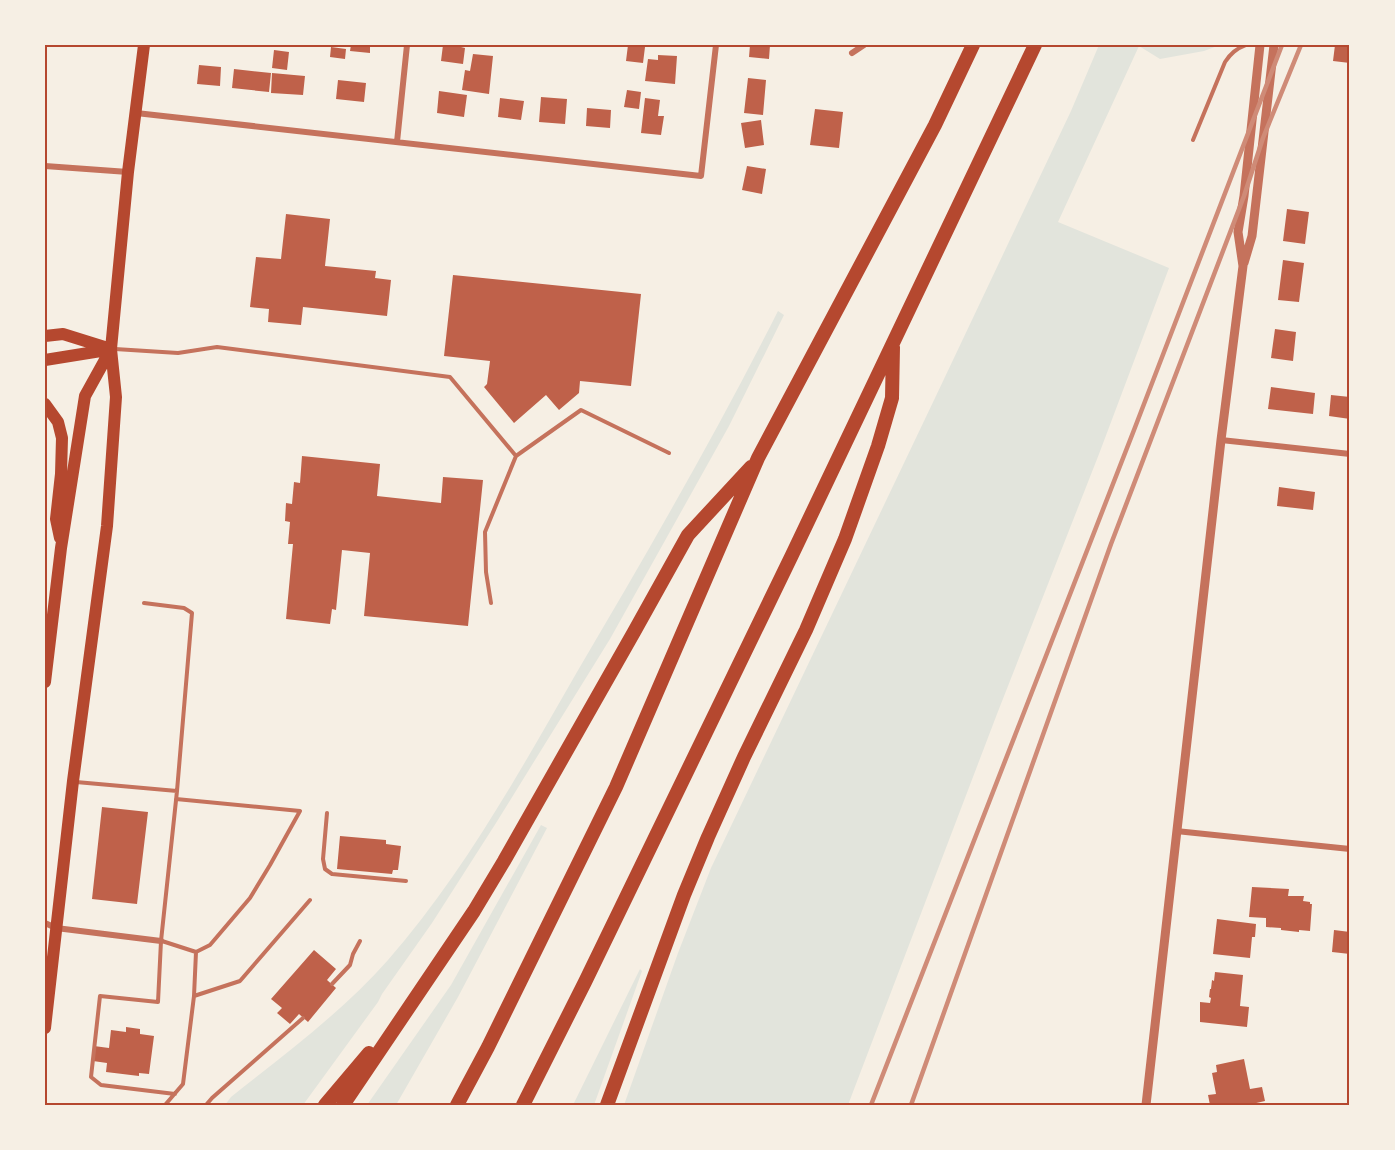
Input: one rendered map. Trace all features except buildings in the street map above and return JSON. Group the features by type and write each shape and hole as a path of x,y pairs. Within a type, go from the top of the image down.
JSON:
{"highway":[{"path":"457,1105 616,787 758,458 935,125 973,45"},
{"path":"523,1105 665,818 1035,45"},
{"path":"607,1105 684,895 708,837 806,630 845,540 892,398 893,342"},
{"path":"343,1105 458,935 504,861 688,535 758,458"},
{"path":"325,1105 406,1011"}],"main road":[{"path":"45,1028 49,927 73,781 107,526 116,397 111,349 128,172 144,45"},
{"path":"45,336 63,334 111,349"},
{"path":"45,360 111,349"},
{"path":"45,682 47,650 61,548 85,396 111,349"},
{"path":"45,404 58,422 62,438 56,519 61,548"}],"street":[{"path":"397,142 407,45"},
{"path":"136,113 701,176 716,45"},
{"path":"852,53 864,45"},
{"path":"1243,265 1238,232 1260,45"},
{"path":"1146,1105 1221,440 1243,265 1252,236 1274,45"},
{"path":"45,166 128,172"},
{"path":"1221,440 1350,454"},
{"path":"1176,831 1350,849"},
{"path":"49,927 161,941"}],"lane":[{"path":"1193,140 1225,62 1236,49 1246,45"},
{"path":"111,349 178,353 217,347 450,377 516,456"},
{"path":"491,603 486,572 485,532 516,456 581,410 669,453"},
{"path":"144,603 184,608 192,613 177,791 161,941 158,1002 100,996 91,1077 101,1085 175,1094"},
{"path":"73,781 177,791"},
{"path":"161,941 196,952 210,945 249,898 300,811 176,800"},
{"path":"327,813 322,859 325,869 332,874 405,881"},
{"path":"194,996 240,981 310,900"},
{"path":"332,984 350,965 360,941"},
{"path":"165,1105 183,1084 194,996 196,952"},
{"path":"206,1105 303,1018"}],"shaded area":[{"path":"1099,45 1220,45 1204,51 1160,59 1139,46 1058,222 1169,268 848,1105 624,1105 711,868 1071,111"},
{"path":"778,311 784,315 729,426 610,639 496,823 378,1002 303,1105 225,1105 231,1097 352,997 388,960 442,892 512,784 629,583 706,448"},
{"path":"541,825 547,828 458,997 396,1105 367,1105 451,985"},
{"path":"640,969 642,971 594,1105 573,1105"}],"railway":[{"path":"871,1105 1282,45"},
{"path":"911,1105 1111,544 1244,196 1263,138 1301,45"}]}
